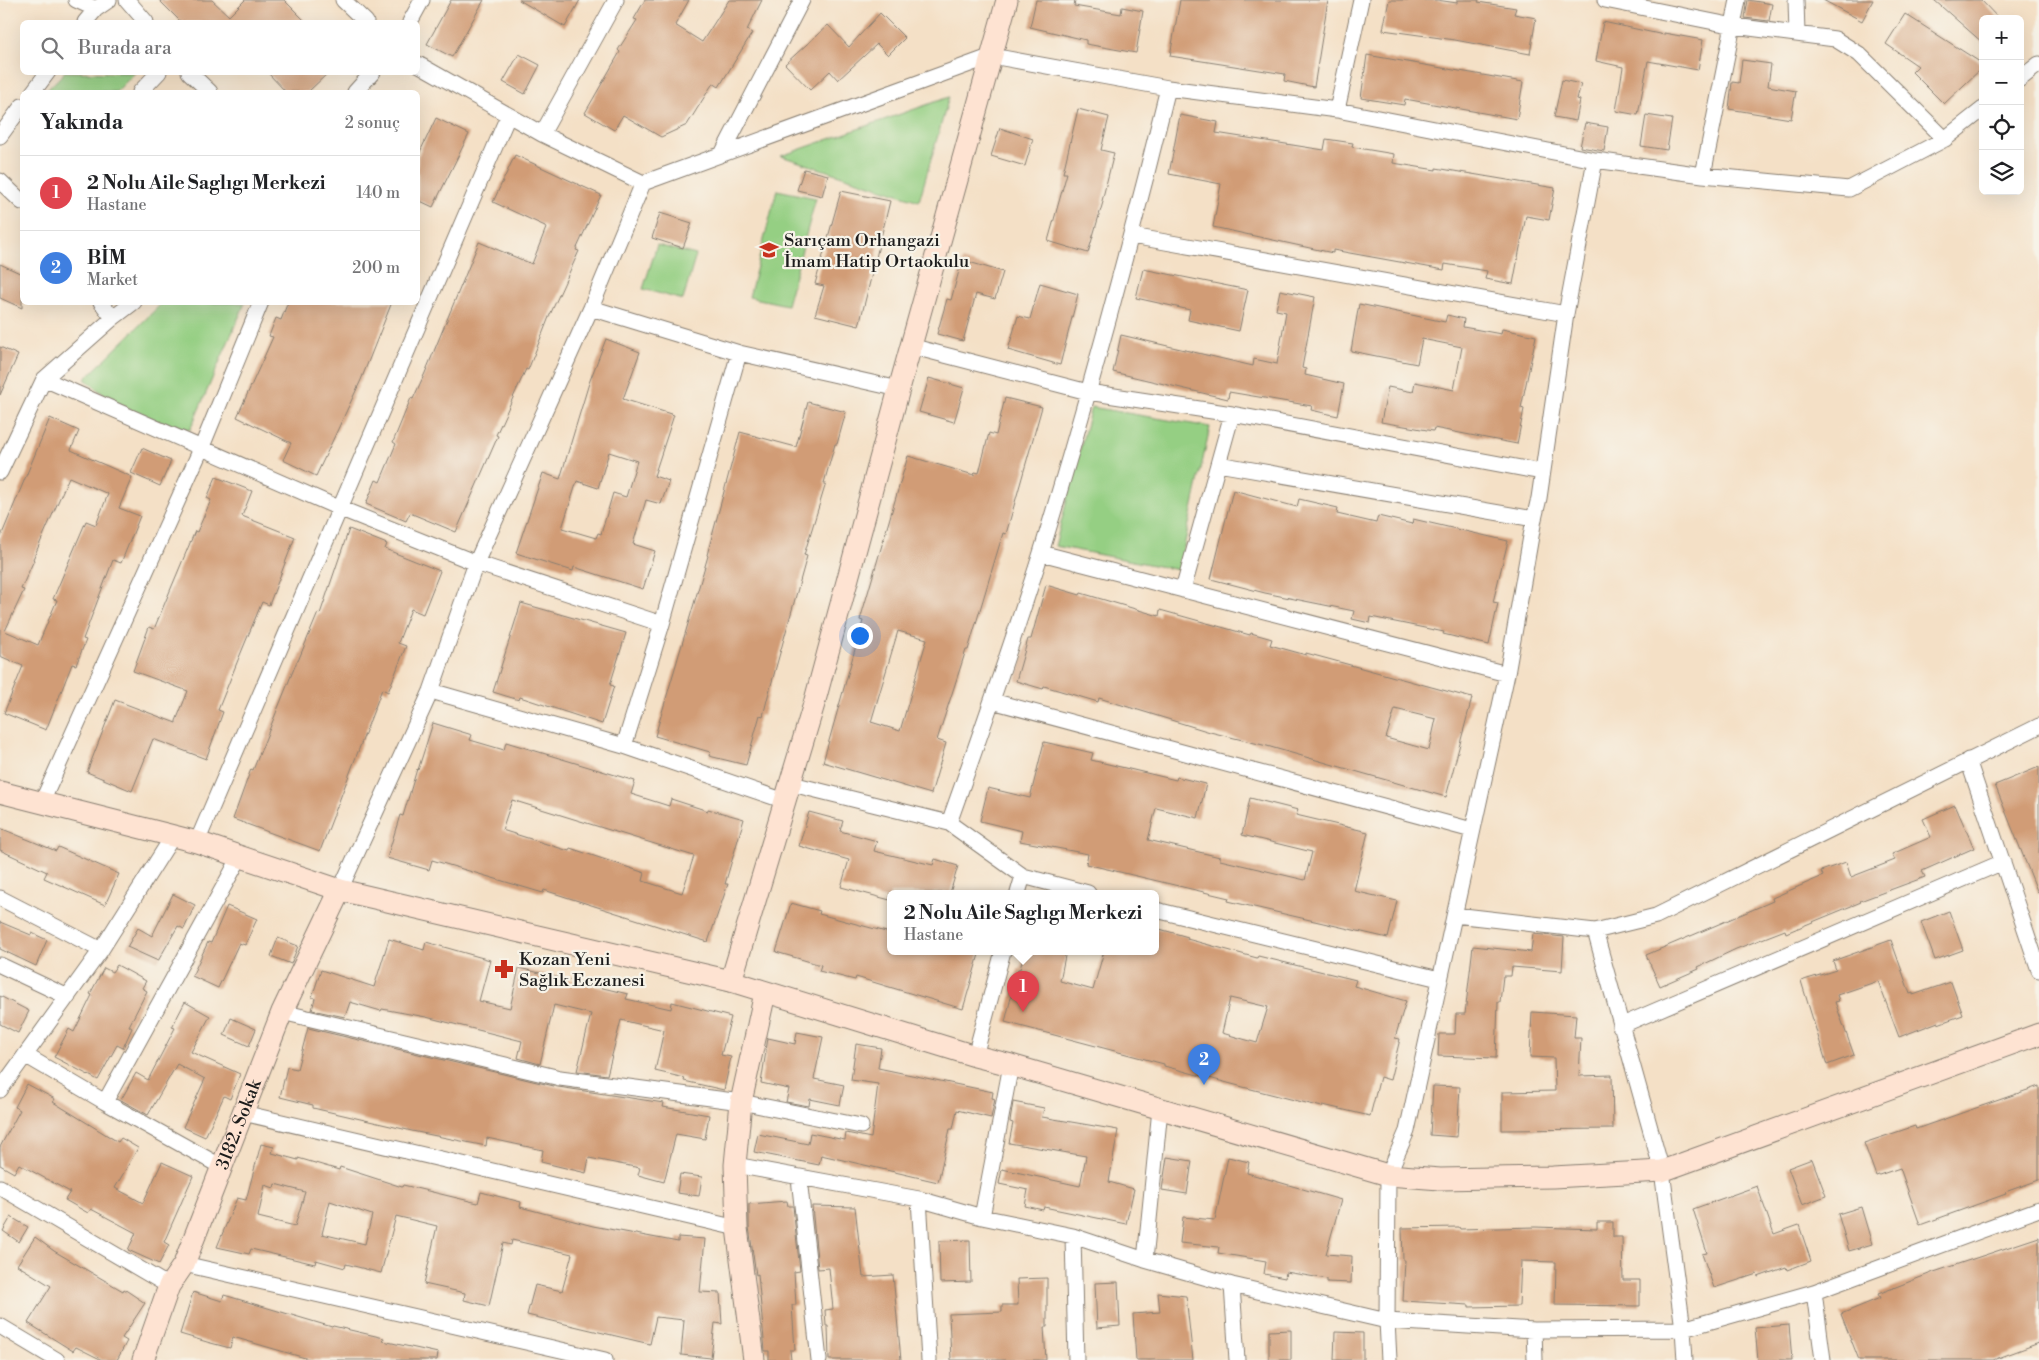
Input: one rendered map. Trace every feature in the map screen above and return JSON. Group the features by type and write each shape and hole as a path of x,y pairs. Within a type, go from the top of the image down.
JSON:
{"main road":[{"path":"731,981 788,793 1007,0"},
{"path":"0,792 197,842 340,890 731,981 975,1056 1388,1175 1450,1179 1554,1177 1662,1171 2039,1034"},
{"name":"3182. Sokak","path":"143,1360 169,1286 184,1264 282,1012 340,890"},
{"path":"754,1360 737,1228 735,1165 742,1102 765,992"}],"street":[{"path":"76,0 96,9"},
{"path":"88,20 96,9 109,0"},
{"path":"127,0 144,20"},
{"path":"343,0 364,20"},
{"path":"411,20 422,0"},
{"path":"542,134 616,0"},
{"path":"722,154 802,0"},
{"path":"1337,110 1361,0"},
{"path":"1605,0 1734,26 1836,39 1859,54 1945,140"},
{"path":"1703,175 1738,0"},
{"path":"1796,0 1797,34"},
{"path":"420,65 542,134 643,183 992,56 1168,88 1337,110 1595,160 1703,175 1849,189 1945,140 1979,112"},
{"path":"2024,76 2039,64"},
{"path":"34,90 46,75"},
{"path":"142,90 156,75"},
{"path":"192,75 208,90"},
{"path":"357,90 371,75"},
{"path":"949,823 1041,553 1132,236 1168,88"},
{"path":"0,136 20,109"},
{"path":"197,842 508,116"},
{"path":"1389,1360 1387,1321 1388,1175 1407,1131 1507,674 1542,472 1566,314 1595,160"},
{"path":"0,181 20,200"},
{"path":"340,890 431,691 476,563 591,308 643,183"},
{"path":"1132,236 1566,314"},
{"path":"103,305 113,318"},
{"path":"0,472 44,379 130,305"},
{"path":"42,802 201,449 260,305"},
{"path":"591,308 739,353 899,388"},
{"path":"910,346 1088,392 1232,414 1542,472"},
{"path":"624,746 662,624 739,353"},
{"path":"44,379 339,508 476,563 662,624"},
{"path":"1183,590 1232,414"},
{"path":"1218,464 1534,519"},
{"path":"1041,553 1507,674"},
{"path":"431,691 788,793 949,823 1023,876 1077,890"},
{"path":"992,701 1472,830"},
{"path":"1455,915 1595,931 1656,916 2039,726"},
{"path":"1968,760 2039,970"},
{"path":"2,1082 25,1055 102,950 173,836"},
{"path":"105,1102 240,857"},
{"path":"1620,1026 2003,862"},
{"path":"1019,890 1023,876"},
{"path":"0,898 102,950"},
{"path":"1159,911 1439,979"},
{"path":"1595,931 1662,1171 1683,1329 1684,1360"},
{"path":"975,1056 1002,955"},
{"path":"0,965 68,997"},
{"path":"282,1012 560,1078 742,1102 861,1126"},
{"path":"25,1055 222,1167"},
{"path":"982,1216 1011,1065"},
{"path":"1145,1260 1160,1109"},
{"path":"243,1114 737,1228"},
{"path":"735,1165 919,1199 982,1216 1073,1236 1145,1260 1232,1285 1387,1321 1534,1330 1683,1329 1814,1292 2039,1210"},
{"path":"799,1178 819,1360"},
{"path":"0,1187 169,1286"},
{"path":"919,1199 929,1360"},
{"path":"1073,1236 1076,1360"},
{"path":"184,1264 585,1358 605,1360"},
{"path":"1232,1285 1237,1360"},
{"path":"1814,1292 1822,1360"},
{"path":"0,1326 56,1360"},
{"path":"1534,1330 1535,1360"}],"green space":[{"path":"62,75 133,75 118,90 47,90"},
{"path":"949,97 919,201 781,156"},
{"path":"777,190 816,198 787,305 749,297"},
{"path":"657,245 696,255 683,300 643,289"},
{"path":"160,305 244,305 190,430 145,418 108,398 85,379"},
{"path":"1091,407 1210,427 1179,570 1055,546"}],"building":[{"path":"159,0 212,0 229,16 245,0 284,0 304,20 179,20"},
{"path":"451,0 484,0 452,57 427,44"},
{"path":"519,0 580,0 565,27"},
{"path":"645,0 689,0 675,25 702,42 729,0 762,0 747,30 752,33 719,87 713,83 687,125 661,137 623,115 614,130 585,113 620,52 618,50 637,20 634,19"},
{"path":"1036,0 1075,0 1074,6 1121,14 1122,7 1143,11 1136,53 1086,44 1086,40 1030,27"},
{"path":"1180,0 1328,0 1314,87 1284,81 1285,74 1170,56"},
{"path":"1389,0 1437,0 1457,3 1457,0 1479,0 1478,2 1516,8 1514,14 1536,18 1530,54 1455,40 1383,30"},
{"path":"1748,0 1772,4 1769,21 1745,18"},
{"path":"1823,0 1873,0 1862,21"},
{"path":"1934,0 1981,0 1995,15 1979,15 1979,39"},
{"path":"880,13 905,38 888,55 877,44 838,80 830,71 810,90 785,64 828,25 849,47"},
{"path":"1905,14 1979,61 1979,71 1944,104 1912,72 1918,66 1886,44"},
{"path":"1603,22 1664,35 1664,33 1703,40 1698,70 1648,61 1638,115 1616,111 1623,67 1596,61"},
{"path":"519,54 540,65 525,94 503,82"},
{"path":"1367,55 1523,82 1517,119 1405,99 1404,105 1361,98"},
{"path":"1742,60 1771,64 1768,86 1796,91 1791,119 1729,109 1732,82 1739,83"},
{"path":"270,75 326,75 310,90 284,90"},
{"path":"1562,80 1581,84 1577,99 1580,100 1576,121 1554,117"},
{"path":"1078,109 1109,117 1101,150 1114,153 1103,202 1088,253 1048,241 1067,173 1063,173"},
{"path":"1180,115 1218,122 1216,133 1324,150 1326,139 1353,143 1352,147 1394,154 1393,163 1436,170 1436,168 1555,188 1549,220 1526,216 1513,284 1485,279 1487,271 1445,264 1444,270 1333,250 1333,253 1213,227 1221,184 1169,174"},
{"path":"1646,115 1672,119 1667,150 1641,146"},
{"path":"436,118 469,134 433,207 420,201 420,152"},
{"path":"1585,123 1608,127 1604,151 1580,147"},
{"path":"1000,128 1033,139 1025,166 991,156"},
{"path":"515,155 601,195 576,250 579,251 549,317 528,370 526,369 496,435 498,436 456,532 410,513 406,521 366,504 376,480 380,482 396,444 393,442 411,398 413,399 425,373 479,242 532,264 546,228 493,202"},
{"path":"804,169 828,175 822,196 797,190"},
{"path":"841,191 890,201 859,326 815,315 824,286 815,284"},
{"path":"660,213 692,223 683,248 652,238"},
{"path":"962,260 1003,272 995,299 976,294 963,341 937,334 947,299 951,300"},
{"path":"0,264 20,273 20,305 22,305 22,308 0,298"},
{"path":"1143,269 1248,290 1239,331 1188,320 1190,310 1136,298"},
{"path":"1040,283 1078,294 1060,365 1008,350 1018,316 1030,319"},
{"path":"1280,290 1315,297 1302,368 1306,369 1305,375 1344,384 1338,416 1311,410 1312,406 1229,392 1228,399 1113,372 1121,335 1253,366 1254,359 1277,364 1286,312 1276,310"},
{"path":"1359,304 1445,322 1447,315 1464,319 1463,327 1501,334 1502,329 1536,336 1521,408 1524,409 1517,444 1434,428 1433,431 1381,422 1388,387 1413,392 1415,382 1454,390 1462,347 1422,339 1417,364 1351,351"},
{"path":"287,305 391,305 361,380 316,476 283,460 291,443 237,417 273,337 269,336 276,318 281,320"},
{"path":"606,339 640,352 623,399 674,415 654,476 669,481 661,504 646,500 633,544 655,551 643,589 574,567 573,571 516,553 543,473 560,479 589,383","holes":["609,452 637,461 626,497 613,493 601,534 598,533 596,538 562,528 577,481 598,488"]},
{"path":"0,347 18,355 0,395"},
{"path":"929,378 964,388 954,422 919,412"},
{"path":"1005,398 1042,407 1006,534 1003,533 968,650 966,650 937,740 946,743 931,794 823,762 863,621 860,620 908,456 974,475 975,472 979,473 989,433 996,435","holes":["898,631 927,639 900,731 871,722"]},
{"path":"808,402 846,412 837,444 835,444 824,483 826,483 804,555 807,556 763,716 760,715 746,765 709,756 710,752 655,736 708,556 740,432 796,447"},
{"path":"50,418 79,431 71,450 132,477 119,508 140,516 121,563 113,560 83,639 86,640 76,665 72,664 46,730 4,713 23,666 0,656 0,539","holes":["69,477 108,494 96,525 86,521 53,599 57,600 38,645 5,631 24,590 21,589"]},
{"path":"142,448 171,461 160,486 131,473"},
{"path":"216,477 252,491 242,516 295,537 269,605 262,602 238,660 218,710 223,712 206,759 153,739 132,791 87,772 115,700 176,723 188,691 133,671 149,627 154,629 195,531 197,532 211,500 207,498"},
{"path":"1233,490 1297,507 1299,499 1338,508 1337,514 1376,523 1378,516 1412,524 1413,519 1508,541 1493,602 1498,603 1489,645 1443,634 1444,632 1371,617 1370,623 1352,619 1354,611 1265,593 1211,579"},
{"path":"349,529 387,544 385,549 440,571 423,614 411,609 398,643 406,646 388,692 382,689 320,851 233,819 251,769 253,770 318,613 320,614"},
{"path":"1046,585 1080,595 1081,593 1159,616 1160,610 1250,635 1251,633 1272,639 1270,645 1472,698 1446,797 1267,746 1210,732 1099,698 1098,702 1044,686 1043,689 1016,681 1028,639 1031,639","holes":["1395,709 1436,719 1429,750 1386,738"]},
{"path":"521,603 626,633 610,685 614,686 602,724 520,697 519,700 493,692"},
{"path":"433,723 472,735 470,740 504,750 506,742 635,781 631,794 669,806 671,799 708,811 708,809 744,819 725,884 728,884 708,942 544,890 543,893 432,860 429,870 387,858 400,815 403,816","holes":["512,800 694,856 682,893 643,881 645,873 570,848 569,851 502,830"]},
{"path":"1044,742 1093,753 1091,760 1176,780 1177,777 1206,784 1198,818 1156,808 1148,840 1220,857 1220,860 1305,880 1312,852 1242,835 1250,798 1298,810 1296,815 1368,832 1354,891 1397,901 1388,938 1228,901 1229,898 1086,864 1088,854 1020,841 1022,831 980,821 988,788 1030,798"},
{"path":"2039,767 2039,893 2038,893 1995,785"},
{"path":"1955,805 1974,848 1922,871 1925,877 1860,901 1786,933 1785,930 1736,949 1698,967 1699,969 1660,986 1646,955 1773,901 1772,898 1823,876 1821,871 1846,862 1851,877 1895,860 1892,854 1931,837 1923,819"},
{"path":"809,812 843,821 840,831 877,841 874,851 933,865 935,859 958,866 951,890 887,890 887,899 841,887 849,860 799,846"},
{"path":"0,828 56,851 58,847 119,874 105,905 44,878 47,872 0,850"},
{"path":"173,894 195,905 184,929 178,926 158,961 127,947 138,928 152,936"},
{"path":"791,903 820,911 819,914 887,932 887,955 979,955 963,1009 856,977 855,980 819,971 821,965 776,952"},
{"path":"227,906 257,919 245,945 239,943 218,988 192,976 208,942 211,943"},
{"path":"1949,911 1963,950 1935,960 1921,922"},
{"path":"0,922 47,940 36,966 0,949"},
{"path":"1159,929 1188,937 1187,939 1257,958 1258,956 1356,980 1354,986 1406,1001 1395,1038 1400,1039 1390,1080 1380,1077 1370,1116 1323,1105 1322,1107 1243,1087 1005,1022 1018,969 1020,969 1024,955 1065,955 1060,981 1093,990 1103,955 1159,955","holes":["1230,998 1268,1007 1257,1043 1222,1033"]},
{"path":"1533,934 1564,937 1562,971 1512,967 1511,976 1503,976 1500,1002 1498,1002 1496,1058 1438,1056 1439,1034 1455,1034 1456,1014 1465,1014 1473,946 1531,952"},
{"path":"278,938 298,946 291,964 271,956"},
{"path":"389,939 424,950 426,942 490,960 479,1001 510,1008 519,968 628,994 626,999 671,1009 672,1002 731,1017 721,1055 731,1057 724,1090 684,1081 685,1078 655,1071 664,1030 621,1020 607,1075 577,1071 591,1014 554,1005 540,1064 518,1058 522,1041 426,1017 382,1009 381,1011 350,1002 345,1017 312,1010 315,998 312,997 321,970 374,987"},
{"path":"1891,940 1910,994 1913,993 1913,995 1951,982 1963,1015 1938,1024 1938,1022 1899,1037 1878,981 1837,995 1839,1001 1835,1002 1854,1055 1827,1065 1801,981 1836,970 1833,961"},
{"path":"117,965 146,981 142,988 147,991 129,1026 132,1028 123,1048 117,1045 98,1080 54,1057 69,1029 74,1032 92,995 90,994 104,968 112,972"},
{"path":"0,996 29,1011 18,1033 0,1024"},
{"path":"185,1002 210,1016 191,1052 240,1074 230,1099 224,1096 205,1137 183,1127 205,1079 177,1064 148,1115 121,1100 136,1073 148,1080 175,1028 172,1027"},
{"path":"1532,1012 1576,1015 1574,1038 1581,1038 1579,1076 1612,1075 1613,1129 1502,1130 1502,1092 1555,1091 1554,1058 1530,1057"},
{"path":"231,1018 256,1029 249,1046 224,1035"},
{"path":"308,1028 558,1087 664,1103 663,1107 709,1115 705,1139 676,1134 664,1182 638,1175 640,1168 589,1158 586,1173 541,1162 543,1150 487,1138 486,1146 313,1108 313,1105 280,1097 287,1067 297,1069"},
{"path":"797,1032 823,1037 814,1079 844,1085 840,1105 810,1099 809,1106 786,1102 789,1089 761,1083 768,1038 795,1044"},
{"path":"856,1044 881,1048 878,1068 993,1092 992,1098 995,1099 991,1118 957,1110 953,1129 950,1129 938,1182 821,1155 819,1165 754,1152 758,1134 808,1144 810,1133 845,1140 846,1133 871,1138 878,1084 851,1080"},
{"path":"27,1084 55,1099 53,1102 118,1142 121,1138 138,1148 115,1188 143,1203 162,1162 193,1176 164,1242 169,1245 159,1264 128,1250 136,1233 91,1209 88,1213 65,1200 70,1192 19,1164 14,1173 0,1165 0,1147 20,1110 15,1107"},
{"path":"1433,1086 1460,1087 1457,1137 1430,1135"},
{"path":"2039,1086 2039,1180 1920,1225 1900,1168 1876,1176 1864,1143 1915,1126 1916,1129"},
{"path":"1013,1102 1044,1108 1042,1117 1118,1130 1109,1182 1134,1189 1126,1224 1044,1207 1043,1210 1025,1206 1028,1190 999,1184 1002,1169 1080,1186 1086,1156 1009,1143 1013,1123 1010,1122"},
{"path":"261,1144 274,1147 272,1153 298,1160 298,1158 339,1170 340,1167 402,1187 403,1185 478,1203 481,1192 521,1202 520,1207 593,1226 678,1242 678,1237 705,1239 700,1292 720,1293 722,1324 715,1323 711,1358 681,1355 684,1320 656,1317 650,1344 527,1315 535,1285 562,1291 572,1254 512,1240 511,1245 503,1243 489,1306 464,1300 465,1293 424,1284 437,1226 396,1216 381,1273 346,1264 345,1268 316,1260 315,1264 251,1249 249,1254 217,1247 237,1198 246,1200","holes":["275,1184 305,1192 295,1226 258,1217 265,1185 274,1188","330,1201 372,1215 365,1244 322,1234"]},
{"path":"1167,1157 1192,1161 1187,1194 1162,1190"},
{"path":"1228,1157 1249,1162 1247,1173 1341,1200 1326,1254 1352,1256 1351,1283 1327,1282 1327,1279 1286,1272 1285,1278 1264,1274 1266,1261 1218,1253 1219,1247 1180,1243 1183,1217 1215,1220"},
{"path":"1812,1159 1826,1196 1802,1205 1788,1168"},
{"path":"680,1174 702,1177 699,1196 677,1193"},
{"path":"1757,1186 1774,1234 1799,1225 1811,1261 1787,1270 1786,1267 1758,1277 1757,1274 1714,1288 1702,1254 1707,1253 1693,1209"},
{"path":"787,1201 788,1206 793,1206 800,1271 794,1272 796,1305 792,1305 795,1350 790,1350 791,1360 769,1360 769,1351 765,1351 758,1274 756,1275 749,1227 749,1204"},
{"path":"812,1206 855,1207 863,1277 893,1275 901,1360 829,1360 828,1326 826,1326 825,1310 833,1309 829,1268 818,1269"},
{"path":"1861,1207 1872,1244 1849,1251 1838,1214"},
{"path":"11,1217 28,1227 19,1242 3,1231"},
{"path":"1597,1222 1613,1222 1613,1237 1622,1237 1623,1280 1640,1280 1640,1306 1555,1305 1556,1262 1521,1261 1519,1306 1469,1307 1469,1305 1403,1301 1405,1260 1403,1260 1402,1228 1535,1227 1597,1229"},
{"path":"35,1237 54,1251 123,1291 124,1289 145,1303 122,1338 127,1341 117,1360 102,1360 76,1347 73,1351 28,1323 51,1286 17,1265"},
{"path":"2039,1237 2039,1343 1993,1360 1859,1360 1841,1314 1880,1298 1878,1294 1934,1272"},
{"path":"970,1240 971,1282 940,1283 939,1241"},
{"path":"1047,1278 1047,1327 1044,1327 1046,1360 951,1360 949,1314 1002,1312 1002,1305 1018,1305 1017,1279"},
{"path":"1118,1282 1120,1326 1097,1328 1095,1283"},
{"path":"193,1292 222,1301 224,1295 332,1327 384,1338 383,1341 438,1353 437,1360 312,1360 233,1337 230,1348 207,1342 180,1334"},
{"path":"1158,1293 1186,1296 1193,1360 1136,1360 1133,1314 1160,1312"},
{"path":"1789,1325 1792,1360 1758,1360 1755,1328"},
{"path":"1291,1330 1291,1360 1269,1360 1269,1331"},
{"path":"1335,1332 1363,1333 1363,1360 1334,1360"}],"place":[{"name":"Sarıçam Orhangazi İmam Hatip Ortaokulu","path":"769,250"},
{"name":"Kozan Yeni Sağlık Eczanesi","path":"504,969"},
{"name":"2 Nolu Aile Saglıgı Merkezi","path":"1023,1012"},
{"name":"BİM","path":"1204,1085"}]}
